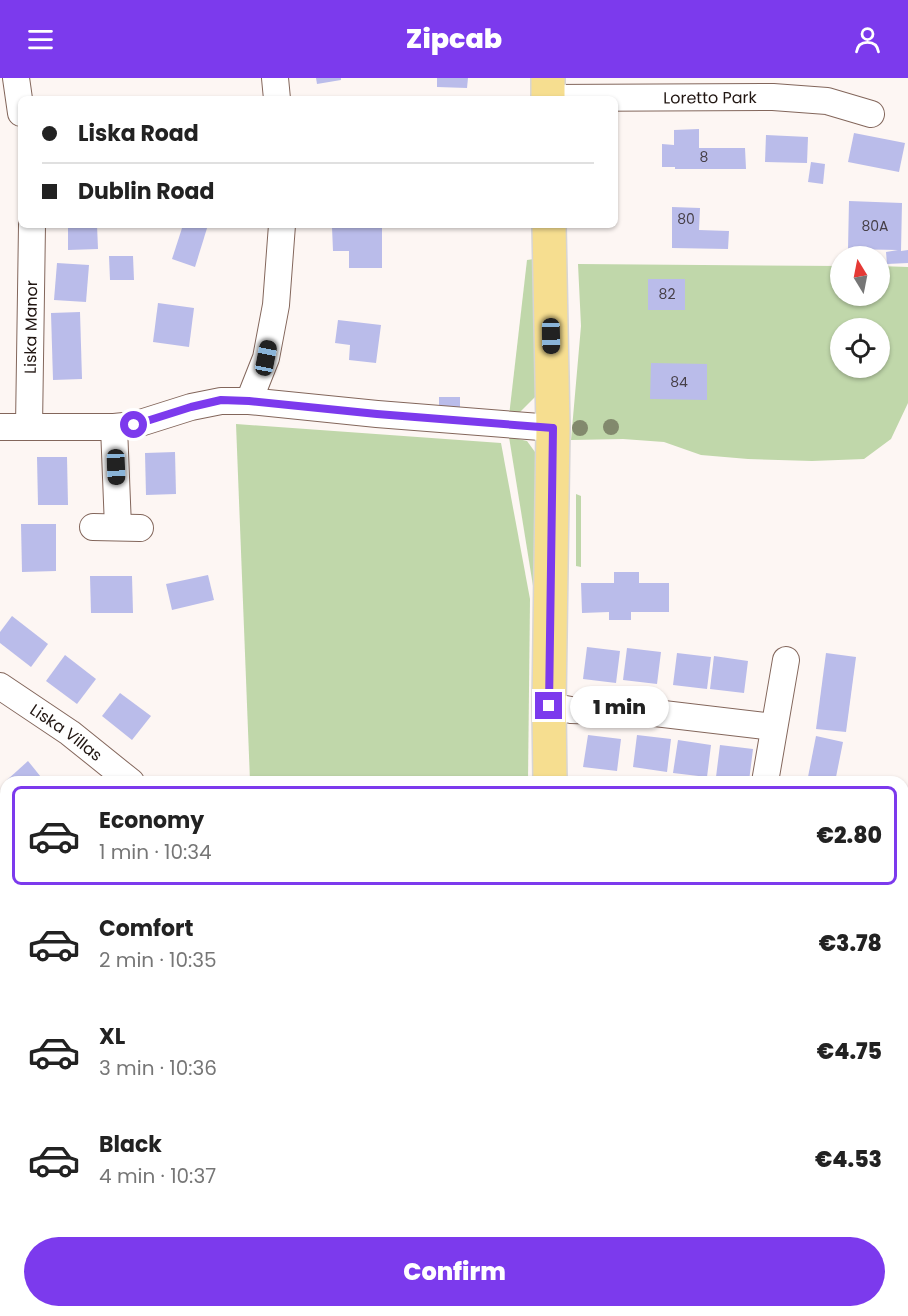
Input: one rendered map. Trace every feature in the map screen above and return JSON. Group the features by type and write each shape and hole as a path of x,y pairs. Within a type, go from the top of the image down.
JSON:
{"main road":[{"path":"549,228 553,428 550,776"}],"street":[{"path":"16,78 19,96"},
{"path":"275,78 277,96"},
{"name":"Loretto Park","path":"548,92 773,97 826,101 871,114"},
{"name":"Liska Manor","path":"29,427 32,228"},
{"path":"249,401 266,358 274,315 282,228"},
{"path":"0,427 134,425 221,400 553,428"},
{"path":"114,427 117,527"},
{"path":"766,776 786,660"},
{"name":"Liska Villas","path":"0,686 70,733 124,776"},
{"path":"549,706 571,710 655,713 773,727"}],"green space":[{"path":"534,259 536,396 519,413 509,416 527,260"},
{"path":"578,264 830,266 830,306 890,306 890,266 908,267 908,403 891,439 864,459 812,461 748,459 701,455 664,442 623,439 571,440 581,326"},
{"path":"236,424 501,443 530,599 528,776 250,776"},
{"path":"509,437 527,441 535,452 537,591 534,592"},
{"path":"576,494 581,496 581,567 576,566"}],"building":[{"path":"316,78 341,78 341,80 317,84"},
{"path":"437,78 468,78 467,88 437,87"},
{"path":"699,129 699,148 745,148 746,169 662,167 662,144 674,145 674,130"},
{"path":"854,133 905,143 899,172 848,162"},
{"path":"766,135 808,137 807,163 765,162"},
{"path":"811,162 825,164 823,184 808,182"},
{"path":"849,201 902,203 901,251 908,250 908,263 890,264 890,251 898,250 890,250 890,246 848,246"},
{"path":"672,207 700,208 699,230 729,231 728,249 672,248"},
{"path":"68,228 97,228 98,249 68,250"},
{"path":"182,228 207,228 195,267 172,259"},
{"path":"332,228 382,228 382,268 349,268 349,251 333,251"},
{"path":"109,256 133,256 134,280 110,280"},
{"path":"57,263 89,265 86,302 54,300"},
{"path":"648,279 685,279 685,310 648,310"},
{"path":"158,303 194,308 189,347 153,342"},
{"path":"80,312 82,379 53,380 51,313"},
{"path":"338,320 381,325 376,363 349,360 350,345 335,343"},
{"path":"651,363 707,364 707,400 650,399"},
{"path":"439,397 460,397 460,407 439,407"},
{"path":"175,452 176,494 146,495 145,453"},
{"path":"37,457 67,457 68,505 38,505"},
{"path":"21,524 56,524 56,571 22,572"},
{"path":"614,572 639,572 639,583 669,583 669,612 631,612 631,620 609,620 609,612 582,613 581,583 614,583"},
{"path":"208,575 214,600 172,610 166,584"},
{"path":"90,576 132,576 133,613 91,613"},
{"path":"12,616 48,644 31,667 0,643 0,632"},
{"path":"587,647 620,651 616,683 583,679"},
{"path":"627,648 661,652 657,684 623,680"},
{"path":"677,653 711,657 707,689 673,685"},
{"path":"826,653 856,657 846,732 816,729"},
{"path":"65,655 96,679 77,704 46,681"},
{"path":"714,656 748,661 744,693 710,689"},
{"path":"120,693 151,716 132,740 102,716"},
{"path":"588,735 621,739 617,771 583,767"},
{"path":"637,735 671,739 667,772 633,767"},
{"path":"816,736 843,742 836,776 808,776"},
{"path":"678,740 711,745 707,776 673,773"},
{"path":"720,745 753,749 750,776 716,776"},
{"path":"28,761 40,776 11,776"}],"route":[{"path":"134,425 221,400 553,428 549,706"}]}
